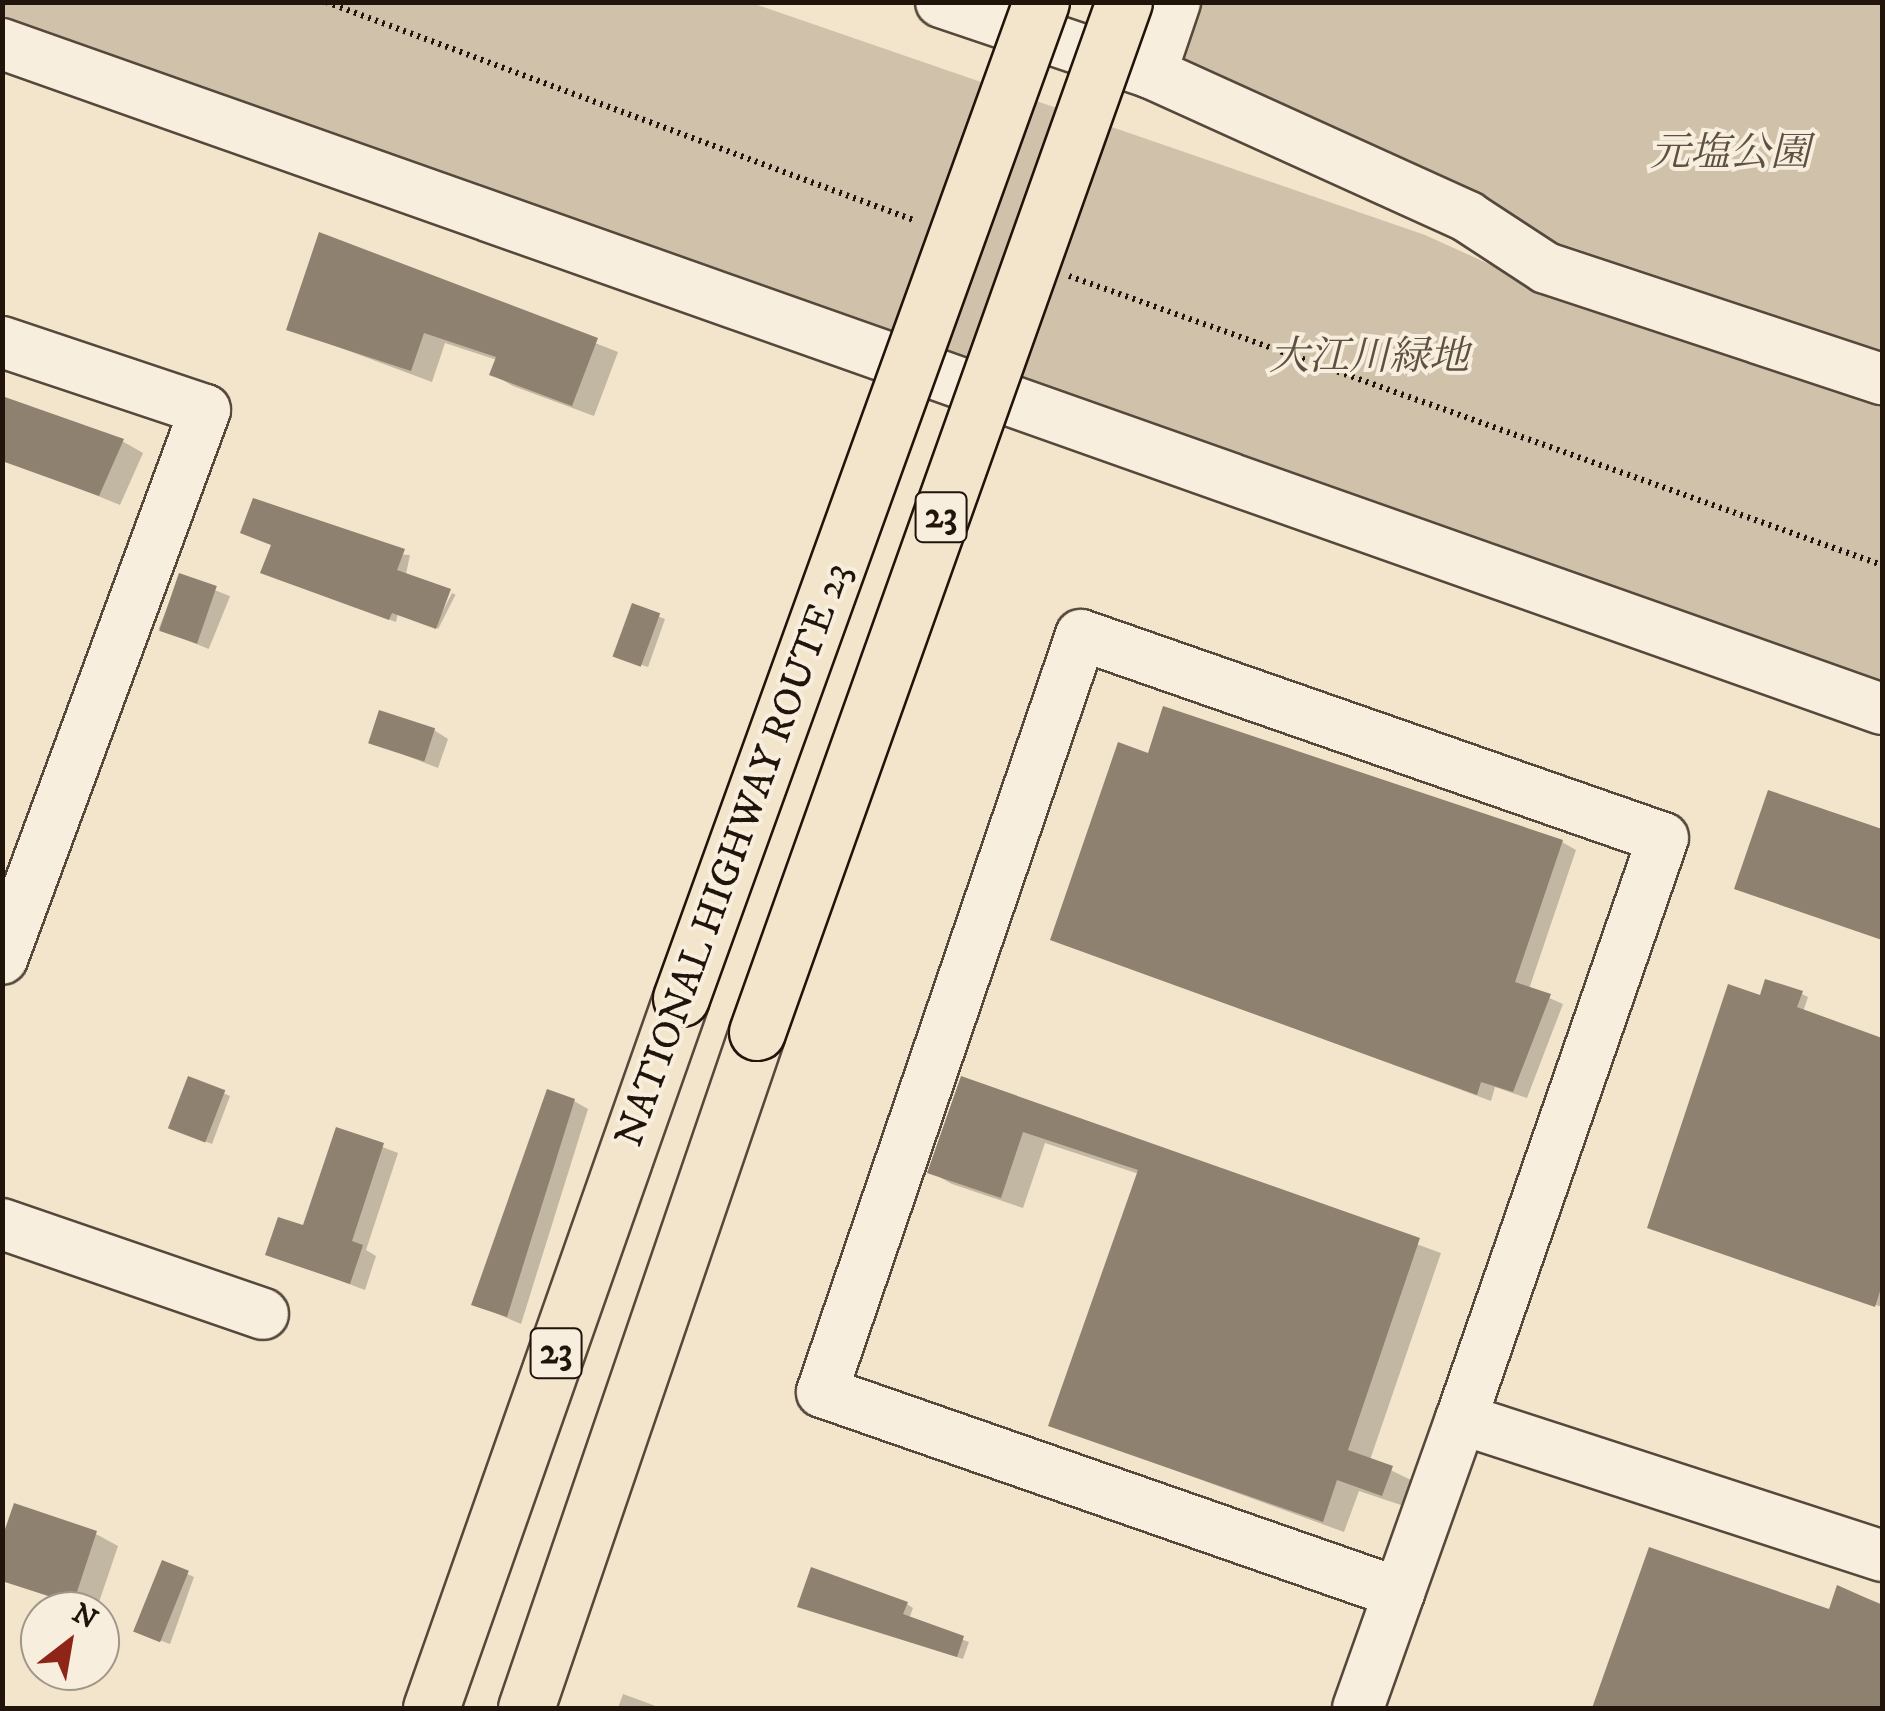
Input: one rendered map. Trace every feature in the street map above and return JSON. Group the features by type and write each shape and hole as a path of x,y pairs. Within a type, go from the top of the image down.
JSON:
{"highway":[{"name":"NATIONAL HIGHWAY ROUTE 23","path":"431,1708 681,998 1042,2"},
{"name":"NATIONAL HIGHWAY ROUTE 23","path":"526,1708 757,1032 1124,2"}],"street":[{"path":"1151,73 1175,2"},
{"path":"964,5 1151,73 1468,218 1546,268 1882,378"},
{"path":"2,44 808,334 1882,708"},
{"path":"2,342 205,410 2,960"},
{"path":"1358,1708 1399,1593 1461,1419 1663,838 1081,635 822,1392 1399,1593"},
{"path":"2,1224 263,1314"},
{"path":"1461,1419 1882,1556"}],"path":[{"path":"326,2 920,223"},
{"path":"1049,269 1882,564"}],"green space":[{"name":"大江川緑地","path":"3,2 752,3 1425,235 1542,288 1882,401 1882,682 3,18"},
{"name":"元塩公園","path":"1192,3 1882,3 1882,367 1549,252 1179,63"}],"building":[{"path":"319,232 598,338 572,406 489,375 496,357 424,333 411,371 286,330"},
{"path":"2,396 124,439 99,496 2,461"},
{"path":"253,498 405,549 397,570 451,589 436,629 392,613 389,620 260,573 271,545 240,533"},
{"path":"179,573 217,586 197,644 159,631"},
{"path":"632,603 660,613 641,667 613,657"},
{"path":"1163,706 1563,840 1515,982 1551,994 1513,1092 1481,1082 1477,1095 1050,940 1118,742 1148,753"},
{"path":"379,710 435,728 424,762 368,743"},
{"path":"1768,790 1882,829 1882,940 1734,889"},
{"path":"1765,979 1803,991 1797,1007 1882,1038 1882,1285 1875,1307 1647,1228 1728,984 1760,995"},
{"path":"188,1076 225,1090 205,1143 168,1128"},
{"path":"961,1076 1420,1238 1348,1450 1393,1466 1382,1496 1337,1480 1323,1522 1048,1426 1138,1170 1023,1132 1001,1198 927,1173"},
{"path":"547,1089 575,1099 507,1317 471,1305"},
{"path":"336,1127 384,1143 352,1241 363,1245 350,1284 265,1255 278,1217 303,1225"},
{"path":"14,1503 97,1531 77,1591 33,1591 2,1581 2,1538"},
{"path":"1649,1547 1829,1609 1837,1585 1882,1605 1882,1708 1592,1708"},
{"path":"162,1560 189,1571 160,1642 133,1631"},
{"path":"811,1567 908,1602 903,1614 964,1636 957,1657 797,1607"}]}
